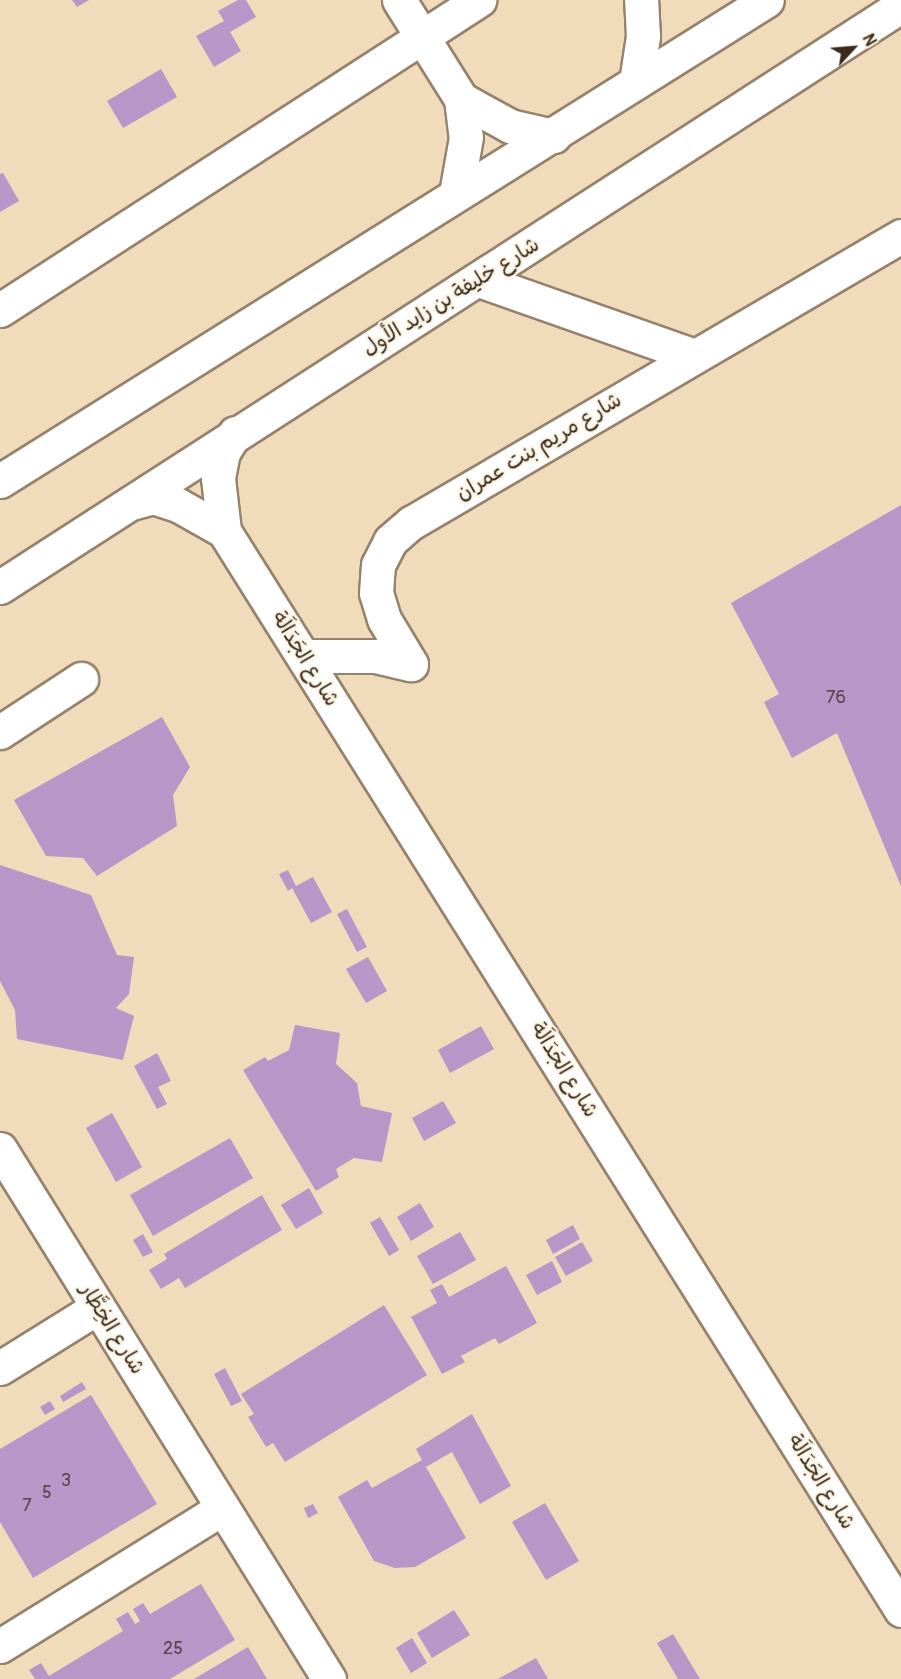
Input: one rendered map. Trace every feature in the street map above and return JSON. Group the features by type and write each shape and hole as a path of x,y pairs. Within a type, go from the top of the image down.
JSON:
{"street":[{"path":"399,0 460,99 466,136 456,194"},
{"path":"0,310 479,0"},
{"path":"636,82 643,36 641,0"},
{"path":"0,481 456,194 554,136 767,0"},
{"name":"شارع خليفة بن زايد الأول","path":"0,587 235,433 479,280 901,6"},
{"path":"460,99 510,126 554,136"},
{"name":"شارع مريم بنت عمران","path":"303,656 375,656 411,663 384,619 376,593 378,565 390,541 411,523 692,355 901,236"},
{"path":"479,280 692,355"},
{"name":"شارع الجَدَالَة","path":"235,433 223,452 219,478 224,531 897,1594"},
{"name":"شارع الجَدَالَة","path":"131,503 153,498 178,505 224,531"},
{"path":"0,732 81,679"},
{"name":"شارع الخِطَّار","path":"0,1149 329,1679"},
{"path":"0,1368 98,1307"},
{"path":"0,1646 223,1509"}],"building":[{"path":"72,0 89,0 77,7"},
{"path":"238,0 246,0 256,17 230,32 241,51 214,67 196,36 224,21 218,11"},
{"path":"161,69 177,97 123,128 107,101"},
{"path":"3,173 19,201 0,212 0,174"},
{"path":"901,505 901,886 837,733 792,758 764,702 779,694 731,603"},
{"path":"162,717 190,767 173,795 177,826 97,876 83,858 46,856 14,800"},
{"path":"0,865 91,895 117,955 134,957 129,994 116,1008 134,1016 123,1060 17,1039 15,1010 0,981"},
{"path":"288,870 296,886 313,877 332,912 311,923 292,888 288,891 279,874"},
{"path":"347,909 367,947 357,952 337,914"},
{"path":"368,957 387,991 366,1003 346,969"},
{"path":"295,1025 340,1033 336,1064 357,1083 361,1106 392,1113 382,1162 354,1158 336,1169 339,1177 316,1191 243,1070 265,1057 268,1061 289,1050"},
{"path":"481,1026 494,1049 450,1073 438,1050"},
{"path":"157,1053 171,1081 158,1087 167,1104 157,1109 134,1066"},
{"path":"443,1101 456,1123 424,1141 412,1118"},
{"path":"112,1113 142,1167 116,1182 86,1128"},
{"path":"230,1138 253,1178 153,1236 130,1195"},
{"path":"309,1188 323,1213 296,1229 281,1205"},
{"path":"262,1195 282,1230 185,1288 179,1278 161,1289 149,1270 167,1259 164,1254"},
{"path":"420,1203 434,1227 411,1241 397,1217"},
{"path":"380,1217 399,1250 389,1256 370,1223"},
{"path":"573,1225 580,1239 553,1254 546,1240"},
{"path":"460,1232 476,1260 433,1284 417,1256"},
{"path":"143,1234 153,1252 143,1257 133,1240"},
{"path":"582,1242 593,1261 566,1276 555,1257"},
{"path":"552,1261 562,1282 537,1295 526,1275"},
{"path":"506,1266 537,1323 499,1344 495,1338 461,1356 465,1362 442,1374 411,1317 437,1303 430,1290 442,1284 449,1297"},
{"path":"384,1305 427,1375 285,1462 273,1443 266,1447 248,1417 254,1414 241,1394"},
{"path":"225,1368 242,1401 231,1406 214,1374"},
{"path":"82,1382 86,1389 63,1402 60,1396"},
{"path":"91,1395 157,1504 33,1578 0,1522 0,1449"},
{"path":"50,1401 55,1409 45,1415 40,1407"},
{"path":"472,1414 511,1486 480,1504 452,1452 426,1467 466,1538 415,1567 395,1568 374,1561 338,1497 367,1480 372,1488 422,1460 416,1449"},
{"path":"545,1503 579,1561 546,1580 512,1522"},
{"path":"313,1504 318,1513 308,1518 304,1508"},
{"path":"201,1584 235,1640 170,1679 35,1679 29,1670 41,1663 49,1676 123,1631 116,1619 128,1612 135,1624 140,1621 133,1609 143,1603 150,1614"},
{"path":"454,1610 470,1635 432,1658 417,1633"},
{"path":"673,1634 700,1679 678,1679 657,1643"},
{"path":"412,1638 427,1663 411,1673 396,1648"},
{"path":"248,1647 267,1679 194,1679"},
{"path":"536,1658 548,1679 498,1679"}]}
